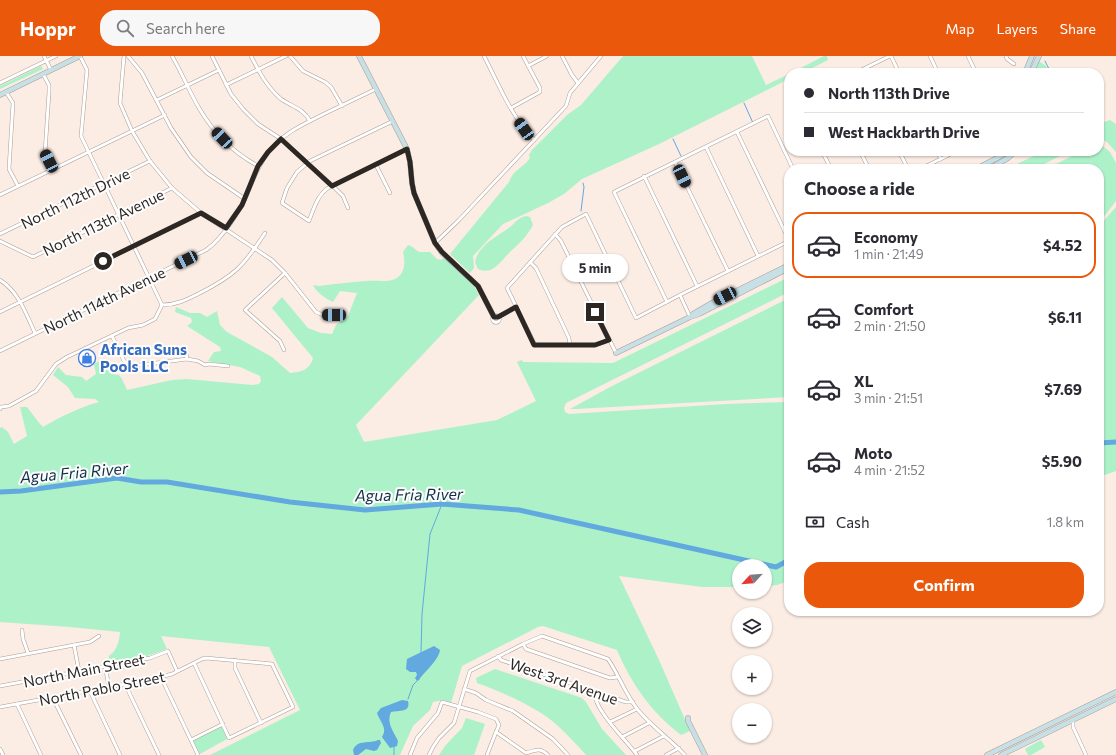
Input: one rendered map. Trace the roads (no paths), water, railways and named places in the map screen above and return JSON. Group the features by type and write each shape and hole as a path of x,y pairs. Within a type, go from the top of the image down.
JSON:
{"street":[{"path":"44,56 51,70"},
{"path":"0,83 56,56"},
{"path":"0,95 80,56 87,70 81,136 162,305"},
{"path":"124,56 120,103 132,131 150,161 172,188 201,213 226,228 272,260 285,273 316,312 323,315 334,315"},
{"path":"128,56 142,73 175,134 191,156 207,173 245,199"},
{"path":"172,56 201,112 215,131 237,152 258,166"},
{"path":"212,56 236,102 262,127 281,139 343,196 348,208"},
{"path":"251,56 265,82 286,102 306,113 310,121"},
{"path":"226,85 286,56"},
{"path":"290,56 303,71 325,82 331,87 342,106"},
{"path":"359,56 407,149 414,193 435,243 442,252 478,286 496,317 516,307"},
{"path":"484,56 511,108 524,129 534,140"},
{"path":"511,108 540,92 540,88 523,56"},
{"path":"528,66 547,56"},
{"path":"562,56 578,83"},
{"path":"435,243 459,220 566,106 570,93 601,56"},
{"path":"868,68 890,56 896,68"},
{"path":"930,56 936,68"},
{"path":"968,56 974,68"},
{"path":"1006,56 1007,59 1014,64"},
{"path":"1027,68 1032,56"},
{"path":"1033,68 1039,56"},
{"path":"1030,61 1035,63"},
{"path":"157,100 219,70"},
{"path":"43,74 49,85 50,92 45,153 53,169"},
{"name":"North 114th Avenue","path":"0,351 206,250 217,240 240,210 258,166 268,152 281,139 293,130 310,121 376,89"},
{"path":"6,92 13,103 9,169 18,186"},
{"path":"0,195 165,115"},
{"path":"666,302 614,192 768,116 784,150"},
{"path":"392,121 307,163 297,172 287,188 282,203 310,221 318,198 323,192 332,186 407,149"},
{"path":"737,132 784,230"},
{"path":"706,147 758,256"},
{"path":"933,164 947,156"},
{"path":"986,164 1000,156"},
{"path":"998,164 1010,156"},
{"name":"North 112th Drive","path":"0,234 150,161"},
{"path":"675,162 728,271"},
{"path":"376,165 390,193"},
{"path":"644,176 697,286"},
{"name":"North 113th Avenue","path":"0,240 33,257 172,188"},
{"path":"581,211 584,214 636,318 784,243"},
{"path":"0,312 201,213"},
{"path":"584,214 565,224 507,288 534,345 595,345 609,340"},
{"path":"162,305 179,303 222,282 241,266 255,249 265,233"},
{"path":"555,234 561,241 616,354 784,271"},
{"path":"530,262 536,268 566,331 570,345"},
{"path":"690,317 697,311 712,303 784,267"},
{"path":"284,350 280,341 245,310 285,273"},
{"path":"0,280 12,290 20,301 35,333"},
{"path":"680,295 690,317"},
{"path":"0,406 8,406 36,391 56,364 67,357 128,328 143,325 155,319 162,305"},
{"path":"112,336 124,361 133,366 187,359 198,361 205,366 209,364 228,366"},
{"path":"186,353 187,359"},
{"path":"22,630 23,639 28,653"},
{"path":"0,659 90,642 99,636"},
{"path":"429,755 439,738 454,723 470,671 498,656 542,636 608,659 617,677 637,709 649,723 686,755"},
{"path":"523,644 526,650 610,678 617,677"},
{"path":"74,645 79,671"},
{"name":"North Main Street","path":"0,686 150,658 168,651 177,671"},
{"name":"West 3rd Avenue","path":"498,656 501,660 626,702 633,702"},
{"name":"North Pablo Street","path":"0,707 161,677 206,658 272,664 293,707 261,722"},
{"path":"194,663 229,738 261,722 235,668 235,660"},
{"path":"105,666 109,687"},
{"path":"161,677 198,755"},
{"path":"125,684 159,755"},
{"path":"464,689 476,693 486,700 513,711 553,739 568,755"},
{"path":"90,691 120,755"},
{"path":"595,692 596,700 610,722 637,755"},
{"path":"999,754 1116,692"},
{"path":"54,698 81,755"},
{"path":"987,755 999,754 1116,699"},
{"path":"410,755 417,738 438,713 442,702 459,706 496,719 499,725 487,755"},
{"path":"17,704 41,755"},
{"path":"610,722 637,709"},
{"path":"688,718 704,755"},
{"path":"1073,720 1073,727 1086,755"},
{"path":"622,737 649,723"},
{"path":"191,740 223,724"},
{"path":"496,732 526,753"},
{"path":"635,751 664,736"},
{"path":"666,755 679,748"},
{"path":"0,749 3,755"},
{"path":"520,755 540,750 543,750 548,755"}],"water":[{"path":"434,646 440,650 439,654 417,681 415,678 417,675 416,672 410,672 406,669 407,659"},
{"path":"402,700 408,701 408,708 391,712 389,720 398,741 397,746 390,748 382,737 384,734 384,728 377,713 381,708"},
{"path":"380,740 381,743 377,750 374,751 366,749 358,755 354,755 353,750 358,744"}],"waterway":[{"path":"1045,61 1048,68"},
{"path":"744,103 753,123"},
{"path":"673,139 681,156"},
{"path":"581,211 584,187 583,183"},
{"name":"Agua Fria River","path":"1104,443 1116,442"},
{"name":"Agua Fria River","path":"0,492 21,491 117,478 141,482 167,482 290,502 365,510 442,504 519,510 776,567 784,563"},
{"path":"421,653 422,614 430,534 442,504"},
{"path":"408,699 413,685 417,681"},
{"path":"394,746 394,755"}],"place":[{"name":"African Suns Pools LLC","path":"87,358"}]}
